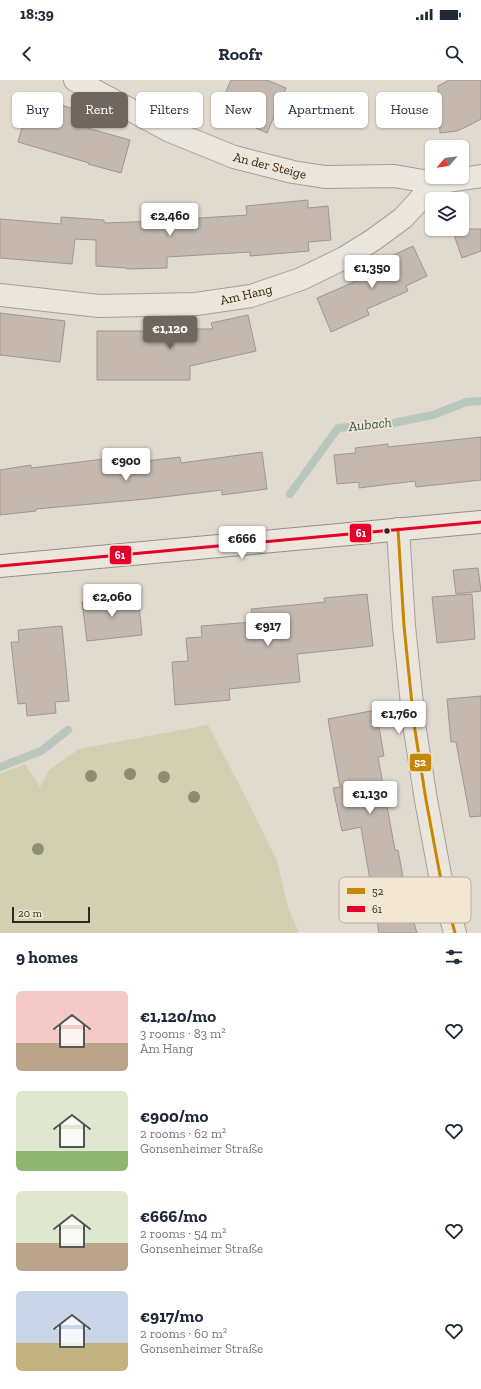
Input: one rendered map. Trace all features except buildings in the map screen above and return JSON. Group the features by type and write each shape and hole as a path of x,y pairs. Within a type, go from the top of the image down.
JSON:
{"street":[{"name":"An der Steige","path":"75,80 170,131 234,157 293,172 325,177 394,176 425,181"},
{"name":"An der Steige","path":"469,178 481,176"},
{"name":"Am Hang","path":"0,295 99,306 196,304 251,296 301,279 344,258 404,218 435,184"},
{"path":"0,566 481,522"},
{"path":"398,529 404,626 414,724 441,877"},
{"path":"452,923 455,933"}],"shaded area":[{"path":"208,725 277,861 288,908 299,933 0,933 0,774 25,764 40,787 49,770 79,749"}],"waterway":[{"name":"Aubach","path":"290,494 338,428 388,424 433,415 466,402 481,401"},
{"name":"Aubach","path":"0,767 41,751 68,730"}],"transit line":[{"name":"61","path":"0,566 481,522"},
{"name":"52","path":"398,529 404,626 414,724 441,877"},
{"name":"52","path":"452,923 455,933"}]}
